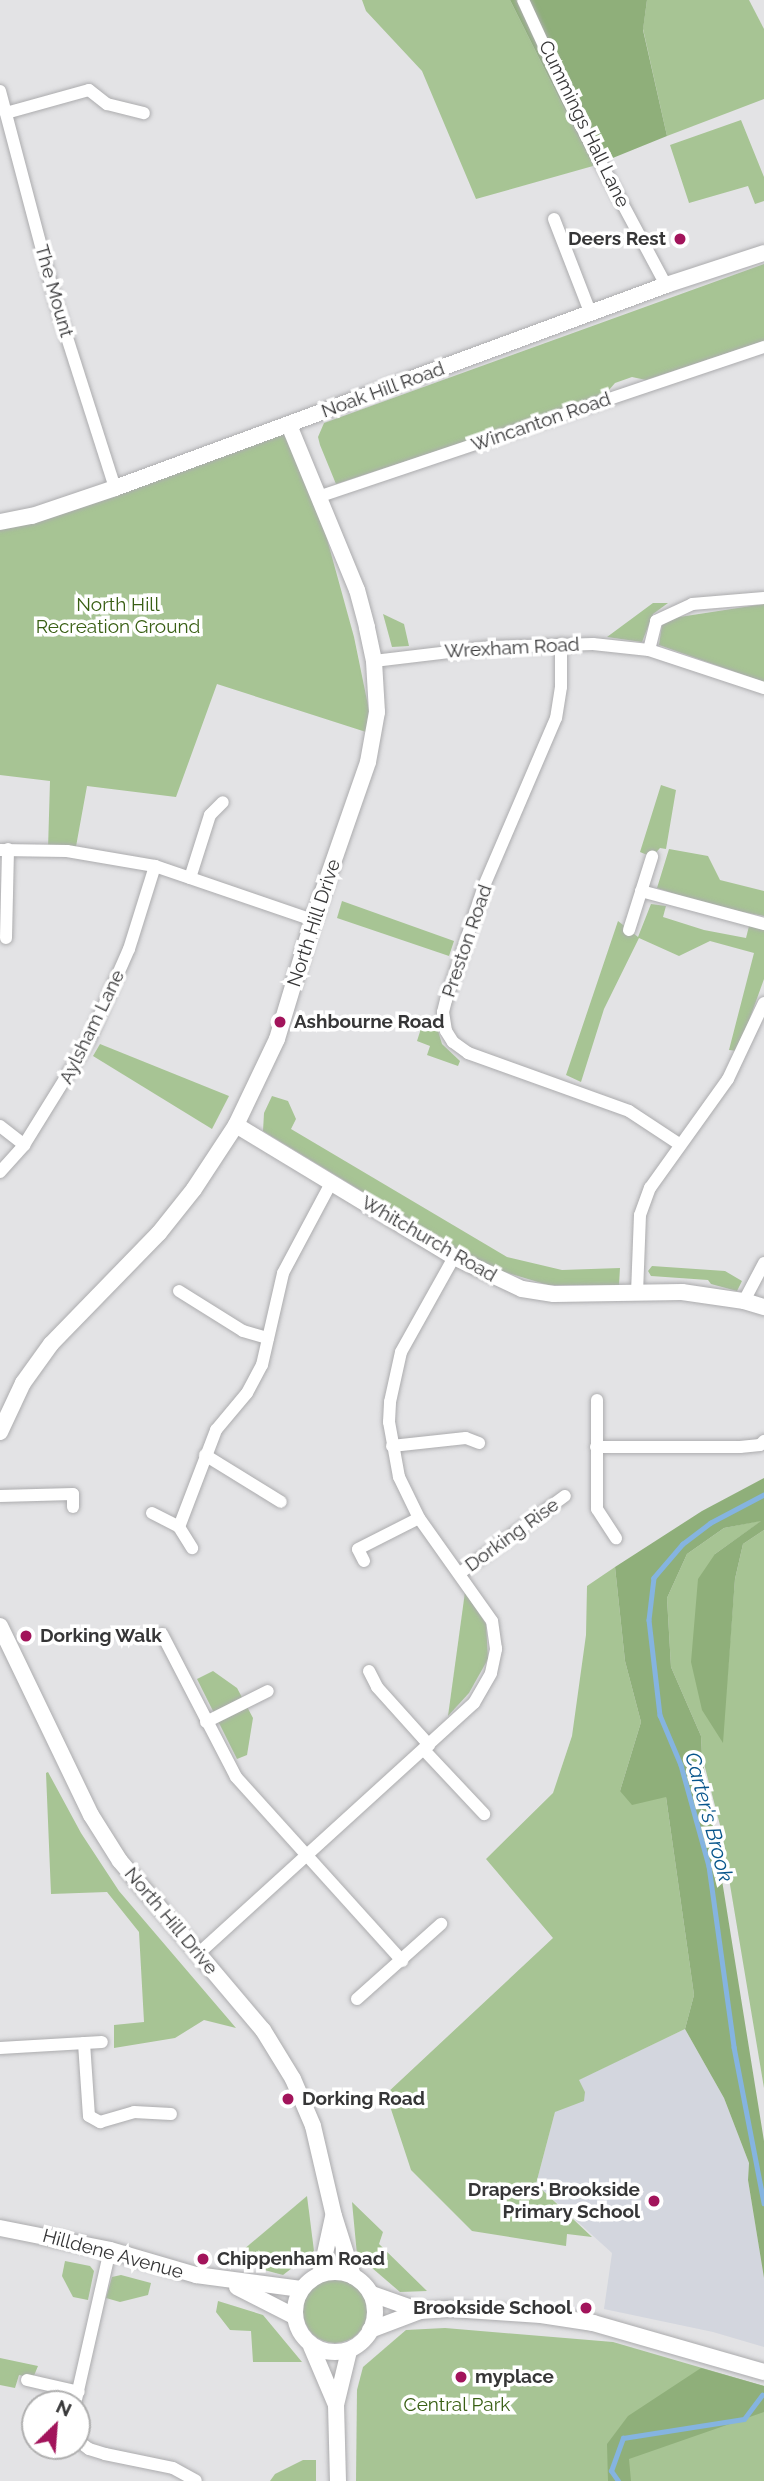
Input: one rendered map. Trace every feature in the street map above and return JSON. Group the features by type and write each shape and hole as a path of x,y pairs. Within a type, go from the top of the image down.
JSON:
{"street":[{"name":"Cummings Hall Lane","path":"523,0 581,126 666,285"},
{"path":"6,113 89,90 107,104 144,113"},
{"name":"The Mount","path":"0,91 56,303 116,488"},
{"path":"554,219 590,313"},
{"name":"Noak Hill Road","path":"0,522 32,516 116,488 666,285 764,253"},
{"name":"Wincanton Road","path":"318,497 764,348"},
{"name":"North Hill Drive","path":"0,1432 23,1383 51,1344 159,1233 194,1189 236,1125 277,1039 313,920 372,747 377,712 374,661 357,590 289,425"},
{"path":"649,650 656,621 692,604 764,598"},
{"name":"Wrexham Road","path":"374,661 491,647 561,644 649,650 735,681 764,688"},
{"name":"Preston Road","path":"561,644 561,687 556,718 484,886 446,1000 443,1012 446,1031 453,1042 468,1053 629,1111 679,1144"},
{"path":"190,877 210,815 223,802"},
{"path":"6,938 4,850 67,850 155,866 313,920"},
{"path":"629,930 652,857"},
{"name":"Aylsham Lane","path":"0,1172 24,1145 84,1051 113,990 155,866"},
{"path":"641,891 764,924"},
{"path":"637,1293 640,1215 650,1188 740,1060 764,1003"},
{"name":"Whitchurch Road","path":"236,1125 454,1258 522,1289 554,1294 704,1294 764,1307"},
{"path":"0,1126 24,1145"},
{"path":"179,1527 191,1502 205,1455 216,1430 254,1381 262,1365 274,1301 283,1273 331,1183"},
{"path":"198,1954 474,1703 486,1683 494,1661 492,1621 419,1518 400,1477 392,1446 390,1402 401,1352 454,1258"},
{"path":"744,1301 764,1263"},
{"path":"179,1291 243,1331 268,1338"},
{"path":"597,1400 597,1509 617,1538"},
{"path":"392,1446 466,1438 479,1443"},
{"path":"596,1447 740,1447 760,1445 764,1441"},
{"path":"205,1455 281,1502"},
{"path":"0,1496 73,1494 73,1507"},
{"name":"Dorking Rise","path":"460,1573 565,1496"},
{"path":"152,1513 179,1527 192,1548"},
{"path":"364,1561 358,1549 419,1518"},
{"name":"North Hill Drive","path":"0,1626 91,1815 120,1861 262,2030 293,2079 313,2126 334,2216 353,2276"},
{"path":"162,1634 236,1777 402,1961"},
{"path":"369,1671 377,1687 484,1814"},
{"path":"206,1722 268,1691"},
{"path":"357,1999 441,1924"},
{"path":"0,2048 102,2042"},
{"path":"84,2043 89,2116 100,2122 134,2112 171,2114"},
{"name":"North Hill Drive","path":"321,2272 334,2216"},
{"name":"Hilldene Avenue","path":"0,2228 110,2250 225,2281 301,2290"},
{"path":"79,2390 110,2250"},
{"path":"336,2405 311,2346 294,2316 301,2290 321,2272 353,2276 372,2294 420,2311 495,2311 593,2323 764,2372"},
{"name":"Hilldene Avenue","path":"225,2281 294,2316"},
{"path":"370,2330 374,2312 372,2294"},
{"path":"338,2481 336,2405 349,2350 370,2330 420,2311"},
{"path":"311,2346 328,2351 349,2350"},
{"path":"27,2380 55,2390"},
{"path":"91,2450 173,2468 196,2481"}],"shaded area":[{"name":"Drapers' Brookside Primary School","path":"685,2029 724,2098 749,2163 748,2180 764,2278 764,2347 713,2332 604,2309 612,2253 536,2184 555,2112 585,2092 578,2080"}],"green space":[{"path":"362,0 510,0 593,166 476,199 422,71 366,11"},
{"path":"510,0 647,0 643,30 667,136 593,166"},
{"path":"647,0 749,0 764,29 764,99 667,136 643,29"},
{"path":"741,120 764,177 764,201 755,204 748,186 689,203 670,145"},
{"path":"764,264 764,341 646,380 632,377 615,383 603,397 336,484 318,437 324,423"},
{"name":"North Hill Recreation Ground","path":"286,432 324,528 354,637 369,710 366,732 217,684 176,797 87,786 75,852 48,849 50,781 0,775 0,527"},
{"path":"653,603 668,603 653,614 642,642 607,637"},
{"path":"764,604 764,682 659,645 662,625 673,618"},
{"path":"383,614 404,624 409,646 392,647"},
{"path":"661,785 676,790 666,849 660,848 652,857 640,852"},
{"path":"669,849 708,856 720,880 764,891 764,916 712,906 657,888"},
{"path":"342,901 454,941 449,956 337,918"},
{"path":"651,904 666,906 663,917 704,930 746,938 749,926 764,929 764,979 738,1051 729,1050 754,953 710,941 679,956 639,938 604,1009 581,1082 566,1075 618,921 638,937"},
{"path":"425,1016 434,1017 442,1044 460,1061 458,1066 427,1055 430,1046 417,1041"},
{"path":"100,1044 229,1096 212,1129 93,1056"},
{"path":"272,1096 288,1101 296,1119 291,1129 507,1257 562,1270 620,1268 619,1285 548,1285 498,1270 459,1250 263,1131 264,1113"},
{"path":"652,1266 725,1271 742,1281 737,1291 711,1284 708,1280 651,1276 648,1271"},
{"path":"764,1478 764,1530 743,1544 735,1579 723,1743 702,1710 691,1662 698,1579 715,1554 761,1521 724,1528 687,1554 667,1598 671,1667 701,1736 764,2141 764,2278 748,2180 749,2163 724,2098 685,2029 694,1995 666,1797 632,1805 620,1791 641,1722 625,1661 615,1567 702,1511"},
{"path":"763,1520 715,1554 722,1742 735,1579 743,1544 764,1530 764,2088 720,1825 702,1756 701,1736 671,1667 667,1598 687,1554 724,1528"},
{"path":"615,1567 625,1661 641,1722 620,1791 666,1797 694,1995 685,2029 579,2080 585,2092 584,2101 555,2112 536,2184 592,2237 567,2234 566,2246 472,2231 411,2170 386,2094 553,1938 486,1859 553,1793 572,1736 586,1635 587,1586"},
{"path":"465,1592 486,1624 488,1659 469,1693 448,1716"},
{"path":"213,1671 237,1688 253,1718 247,1755 237,1759 197,1679"},
{"path":"48,1772 81,1833 119,1891 236,2028 204,2020 175,2038 114,2048 114,2025 144,2022 139,1932 107,1892 51,1894"},
{"path":"307,2196 314,2251 283,2275 230,2261"},
{"path":"352,2202 383,2232 379,2244 427,2291 400,2292 357,2255"},
{"path":"65,2261 90,2266 94,2271 88,2300 73,2297 62,2276"},
{"path":"121,2275 151,2283 148,2295 120,2302 106,2298 112,2277"},
{"path":"335,2279 353,2285 361,2293 367,2311 361,2329 353,2337 335,2343 317,2337 309,2329 303,2311 309,2293 317,2285"},
{"path":"218,2301 263,2315 302,2362 253,2362 251,2331 230,2330 216,2312"},
{"name":"Central Park","path":"445,2328 613,2342 764,2386 764,2481 356,2481 357,2390 363,2367 406,2330"},
{"path":"0,2358 38,2366 33,2378 19,2375 15,2388 0,2385"},
{"path":"701,2368 764,2386 764,2412 629,2459 631,2481 608,2481 607,2444 628,2416"},
{"path":"303,2460 316,2460 316,2481 270,2481 275,2474"}],"waterway":[{"name":"Carter's Brook","path":"764,1495 711,1523 683,1544 654,1578 649,1620 660,1715 681,1765 709,1866 734,2047 764,2203"},
{"name":"Carter's Brook","path":"618,2481 611,2471 623,2438 744,2419 762,2395"}],"place":[{"name":"Deers Rest","path":"680,239"},
{"name":"Ashbourne Road","path":"280,1022"},
{"name":"Dorking Walk","path":"26,1636"},
{"name":"Dorking Road","path":"288,2099"},
{"name":"Drapers' Brookside Primary School","path":"654,2201"},
{"name":"Chippenham Road","path":"203,2259"},
{"name":"Brookside School","path":"586,2308"},
{"name":"myplace","path":"461,2377"}]}
